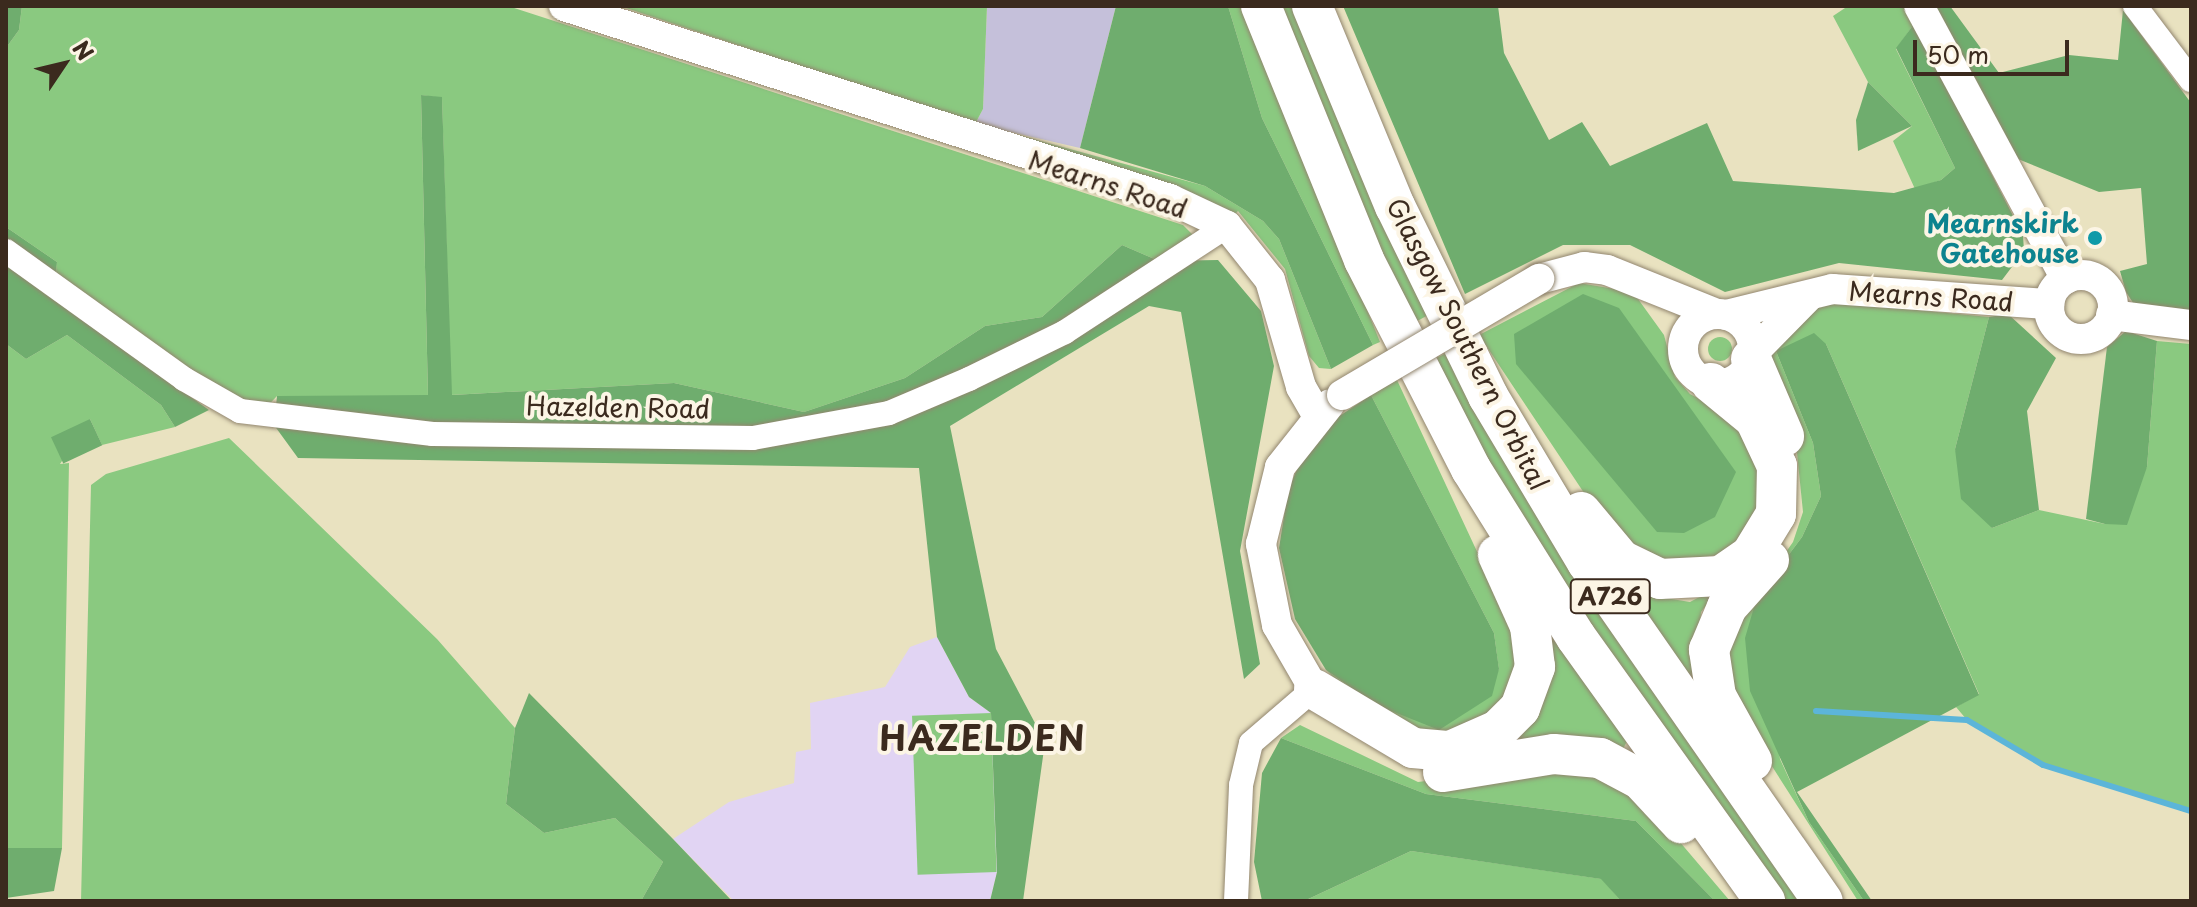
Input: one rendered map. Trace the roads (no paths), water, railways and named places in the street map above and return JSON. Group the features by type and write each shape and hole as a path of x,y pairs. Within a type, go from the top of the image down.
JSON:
{"highway":[{"name":"Glasgow Southern Orbital","path":"1261,6 1382,300 1530,565 1765,901"},
{"name":"Glasgow Southern Orbital","path":"1312,6 1426,274 1587,562 1823,901"},
{"path":"1426,274 1593,528 1621,560 1660,579 1721,576 1751,555 1776,514 1777,466 1763,430 1711,383"},
{"path":"1314,689 1413,748 1450,751 1498,730 1532,686 1530,626 1382,300"},
{"path":"1752,356 1794,467 1793,515 1775,551 1718,622 1711,680 1837,901"},
{"path":"1314,689 1356,742 1405,768 1449,772 1554,754 1620,768 1658,796 1750,901"}],"street":[{"name":"Mearns Road","path":"564,6 1170,199 1227,226 1270,280 1301,387 1317,415"},
{"path":"1919,6 2058,291 2058,330 2077,339 2097,334 2111,315 2111,297 2098,280 2058,291"},
{"path":"2135,6 2191,80"},
{"name":"Hazelden Road","path":"6,251 240,411 433,434 753,438 889,413 969,379 1065,332 1227,226"},
{"path":"1236,901 1241,785 1251,743 1314,689 1277,625 1261,544 1280,467 1317,415 1342,395 1539,279 1584,267 1649,287 1722,315 1746,330 1752,356 1731,381 1711,383 1689,369 1683,343 1649,287"},
{"name":"Mearns Road","path":"1722,315 1814,292 1884,288 2058,291"},
{"name":"Mearns Road","path":"1752,356 1814,292"},
{"path":"1683,343 1695,323 1722,315"},
{"path":"2111,315 2191,325"}],"waterway":[{"path":"1816,711 1967,720 2043,765 2191,811"}],"place":[{"name":"Mearnskirk Gatehouse","path":"2095,238"}],"district":[{"name":"HAZELDEN","path":"983,738"}]}
